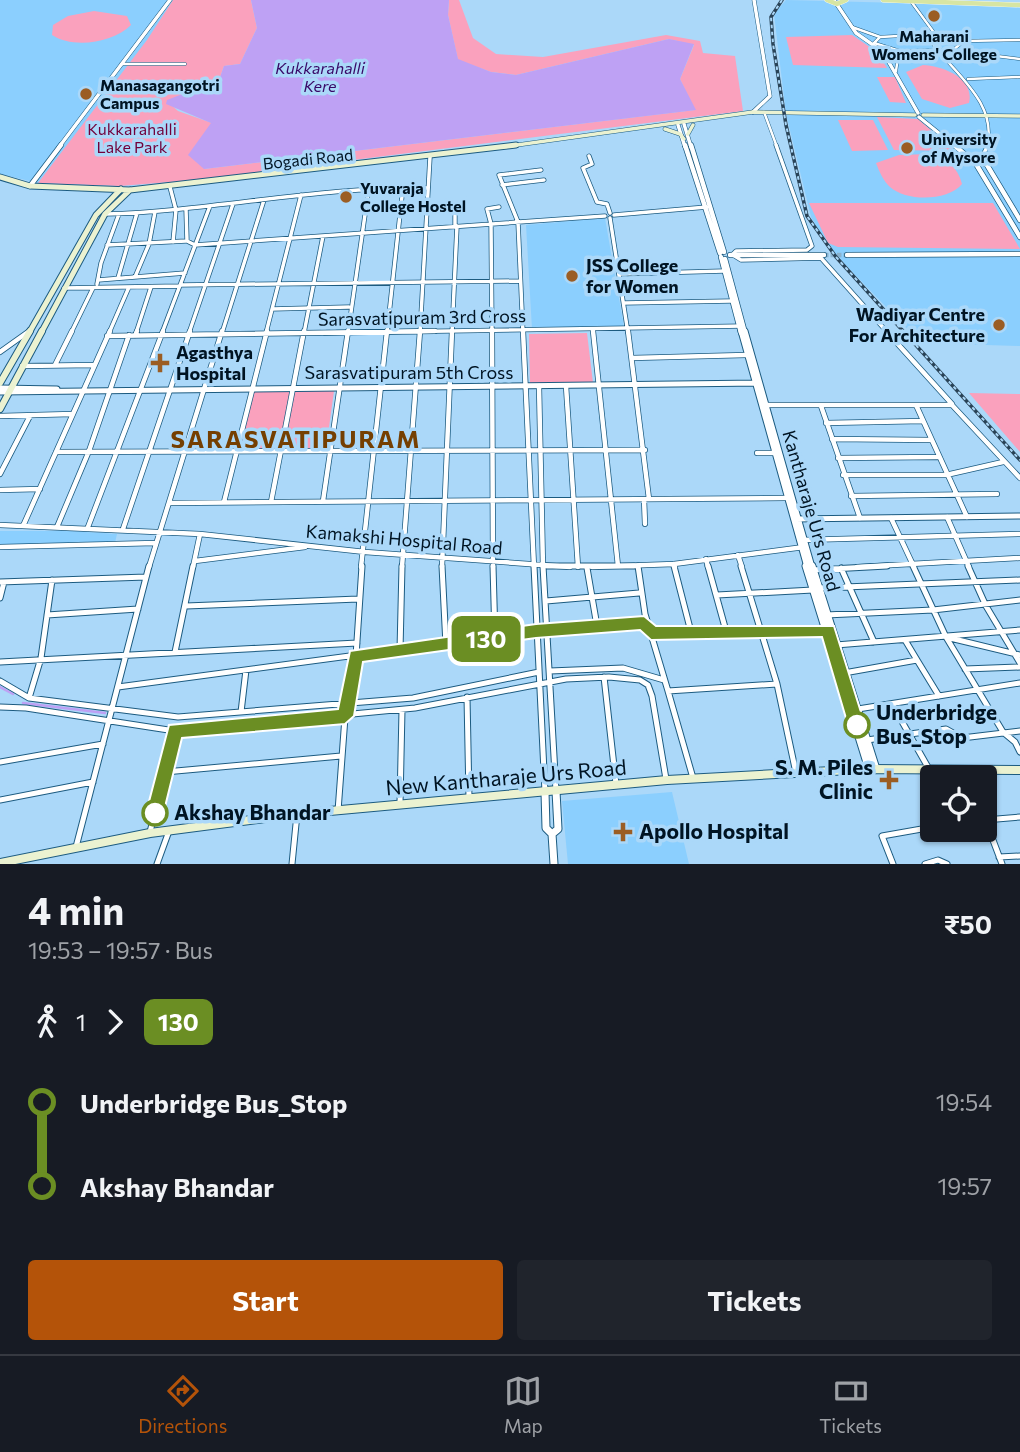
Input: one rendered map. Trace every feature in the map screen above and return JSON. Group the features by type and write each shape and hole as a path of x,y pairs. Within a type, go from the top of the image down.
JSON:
{"main road":[{"path":"827,0 846,0"},
{"path":"883,0 1020,4"},
{"name":"Bogadi Road","path":"619,133 663,129 753,112 1020,116"},
{"name":"Bogadi Road","path":"124,191 170,188 693,125 724,118"},
{"path":"663,129 686,136 693,125"},
{"path":"0,179 30,186 124,191"},
{"path":"0,179 28,188 124,191"},
{"path":"0,410 63,288 105,214 124,191"},
{"path":"0,387 96,215 124,191"},
{"name":"New Kantharaje Urs Road","path":"0,863 150,833 297,814 667,780 920,769"},
{"name":"New Kantharaje Urs Road","path":"997,771 1020,770"}],"street":[{"path":"30,186 170,0"},
{"path":"912,0 936,34"},
{"path":"753,112 770,96 757,1"},
{"path":"836,2 850,26 883,52 920,115 944,136 987,165"},
{"path":"850,26 880,37 928,37 936,34 964,41 1020,40"},
{"path":"875,46 874,42 880,37"},
{"path":"953,50 964,41"},
{"path":"933,44 968,79 987,116 990,144 984,153 987,165 1020,220"},
{"path":"875,46 911,50 953,50 1020,58"},
{"path":"895,71 898,57 911,50"},
{"path":"121,64 185,65"},
{"path":"968,79 1020,77"},
{"path":"725,255 736,251 807,250 812,246 764,112"},
{"path":"920,115 976,164 1020,237"},
{"name":"Kantharaje Urs Road","path":"682,126 725,255 785,498 794,519"},
{"path":"944,136 989,137"},
{"path":"400,650 402,554 417,387 430,156"},
{"path":"589,156 592,163 583,168 597,202 607,204 624,303 645,450 645,524"},
{"path":"541,170 499,175 518,222 546,828 552,834 554,864"},
{"path":"502,185 544,180"},
{"path":"105,214 186,209 369,187 427,188"},
{"path":"323,501 349,307 369,187"},
{"path":"338,811 346,704 356,656 358,599 403,187"},
{"path":"170,188 176,210 173,242"},
{"path":"224,502 301,195"},
{"path":"76,847 158,532 264,200"},
{"path":"123,529 233,204"},
{"path":"88,527 210,206"},
{"path":"495,638 492,563 494,331 491,224 487,208 499,207"},
{"path":"107,245 187,241 195,245 219,244 707,207"},
{"path":"186,209 187,241"},
{"path":"135,277 149,244 155,212"},
{"path":"118,278 137,213"},
{"path":"55,365 96,284 119,214"},
{"path":"446,645 442,558 456,282 455,215"},
{"path":"271,502 323,236"},
{"path":"847,255 1020,254"},
{"path":"725,255 824,255"},
{"path":"725,255 741,260 821,258 1020,478"},
{"name":"Kantharaje Urs Road","path":"725,255 724,271 741,326 746,355 765,405 794,519 873,770"},
{"path":"619,274 724,271"},
{"path":"63,288 118,278 185,273"},
{"path":"96,284 151,287 520,281"},
{"path":"22,527 129,287"},
{"path":"57,527 151,287"},
{"path":"624,303 731,300"},
{"path":"272,309 349,307"},
{"name":"Sarasvatipuram 3rd Cross","path":"107,335 628,330 741,326"},
{"path":"0,352 30,330"},
{"path":"593,330 618,566"},
{"path":"632,358 746,355"},
{"path":"22,366 94,365"},
{"name":"Sarasvatipuram 5th Cross","path":"11,390 756,383"},
{"path":"539,386 543,565 552,682 558,828 552,834"},
{"path":"566,386 578,568"},
{"path":"0,387 11,390"},
{"path":"765,405 952,405"},
{"path":"916,405 967,517"},
{"path":"821,406 860,518"},
{"path":"0,416 72,415"},
{"path":"0,474 30,416"},
{"path":"826,423 923,421"},
{"path":"832,439 931,440"},
{"path":"57,452 645,450"},
{"path":"757,453 774,453"},
{"path":"838,458 938,457"},
{"path":"844,475 946,475 1004,461"},
{"path":"0,490 40,489"},
{"path":"851,496 997,494"},
{"path":"169,502 785,498"},
{"path":"794,519 1020,516"},
{"path":"947,517 986,606 1018,655 1020,665 965,669"},
{"path":"891,518 946,637 1003,732 1016,743 1020,752"},
{"name":"Kamakshi Hospital Road","path":"0,525 200,534 365,552 578,568 674,564 802,544 1020,534"},
{"path":"176,652 200,534"},
{"path":"0,547 155,543"},
{"path":"195,561 314,547"},
{"path":"738,555 777,684 796,773"},
{"path":"810,570 1020,558"},
{"path":"706,559 726,631"},
{"path":"674,564 691,632"},
{"path":"638,566 644,623 651,633 693,779"},
{"path":"587,568 597,626"},
{"path":"841,568 874,642"},
{"path":"0,598 2,582 146,577"},
{"path":"29,698 41,659 52,580"},
{"path":"717,595 1020,580"},
{"path":"546,601 639,593"},
{"path":"186,606 358,599"},
{"path":"825,615 863,615 986,606 1020,600"},
{"path":"47,615 138,609"},
{"name":"Kantharaje Urs Road","path":"825,615 828,631 835,644"},
{"path":"118,687 536,631 644,623"},
{"path":"835,644 1020,630"},
{"path":"651,633 828,631"},
{"path":"946,637 1018,655"},
{"path":"905,640 939,696"},
{"path":"0,662 357,643"},
{"path":"844,673 917,660"},
{"path":"550,671 618,666 637,668 664,680"},
{"path":"241,712 246,670"},
{"path":"0,681 29,698 178,717 413,698 540,672"},
{"name":"Kantharaje Urs Road","path":"844,673 858,709 873,770"},
{"path":"604,677 616,785"},
{"path":"0,707 175,731 402,710 552,682 604,677 631,678 648,685 667,780"},
{"path":"668,691 777,684"},
{"path":"858,709 1020,684"},
{"path":"467,697 468,799"},
{"path":"891,704 927,765"},
{"path":"400,805 402,710"},
{"path":"867,740 946,730 962,738 1020,731"},
{"path":"150,833 175,731"},
{"path":"0,762 103,744"},
{"path":"166,772 341,756"},
{"path":"0,800 93,782"},
{"path":"292,864 297,814"},
{"path":"997,818 1020,817"},
{"path":"893,864 881,840 882,836 920,829"},
{"path":"157,864 169,830"},
{"path":"994,842 1001,860 1020,856"},
{"path":"925,864 938,860 947,864"}],"shaded area":[{"name":"Manasagangotri Campus","path":"0,0 234,0 156,100 140,185 120,186 38,183 0,174"},
{"name":"University of Mysore","path":"786,0 1020,6 1020,346 921,343 828,247 811,217 786,114 774,14"},
{"name":"JSS College for Women","path":"605,218 624,327 532,329 526,225"},
{"path":"0,531 117,534 115,543 0,545"},
{"name":"Apollo Hospital","path":"672,792 689,864 568,864 562,801"}],"green space":[{"name":"Kukkarahalli Lake Park","path":"173,0 251,0 257,28 240,64 224,66 219,80 167,101 178,111 212,123 204,169 695,110 680,79 694,45 669,39 516,75 491,72 458,60 448,15 449,0 459,0 473,38 496,54 543,57 666,35 700,41 703,53 735,56 743,111 195,180 120,186 38,183 147,40"},
{"path":"94,11 127,16 131,25 114,36 93,42 71,42 52,35 53,25 68,16"},
{"path":"852,35 877,52 887,68 793,65 786,37"},
{"path":"923,65 956,75 967,87 970,94 969,103 950,108 922,99 906,72"},
{"path":"877,77 895,77 906,103 890,102"},
{"path":"877,117 918,119 955,151 894,150"},
{"path":"838,120 873,120 888,150 852,151"},
{"path":"929,154 941,158 958,173 962,184 956,190 927,198 897,192 888,185 876,163 899,155"},
{"path":"809,203 993,203 1020,249 838,247 828,243"},
{"path":"587,333 593,383 530,384 529,334"},
{"path":"254,391 334,391 326,449 240,449"},
{"path":"969,393 1020,394 1020,452"}],"water":[{"name":"Kukkarahalli Kere","path":"251,0 449,0 448,15 458,59 491,72 516,75 669,39 694,44 680,79 696,110 204,169 188,155 211,123 166,104 167,100 219,80 224,66 240,64 257,28"}],"waterway":[{"path":"0,687 13,694"},
{"path":"23,703 105,713"}],"tunnel":[{"path":"824,255 847,255"}],"railway":[{"path":"782,0 771,17 773,44 786,125 807,216 836,257 1020,460"}],"bus line":[{"name":"130","path":"155,813 175,731 345,716 356,656 536,631 644,623 651,633 828,631 857,725"}],"place":[{"name":"Maharani Womens' College","path":"934,16"},
{"name":"Manasagangotri Campus","path":"86,94"},
{"name":"University of Mysore","path":"907,148"},
{"name":"Yuvaraja College Hostel","path":"346,197"},
{"name":"JSS College for Women","path":"572,276"},
{"name":"Wadiyar Centre For Architecture","path":"999,325"},
{"name":"Agasthya Hospital","path":"160,363"},
{"name":"Underbridge Bus_Stop","path":"857,725"},
{"name":"S. M. Piles Clinic","path":"889,780"},
{"name":"Akshay Bhandar","path":"155,813"},
{"name":"Apollo Hospital","path":"623,832"}],"district":[{"name":"SARASVATIPURAM","path":"296,440"}]}
